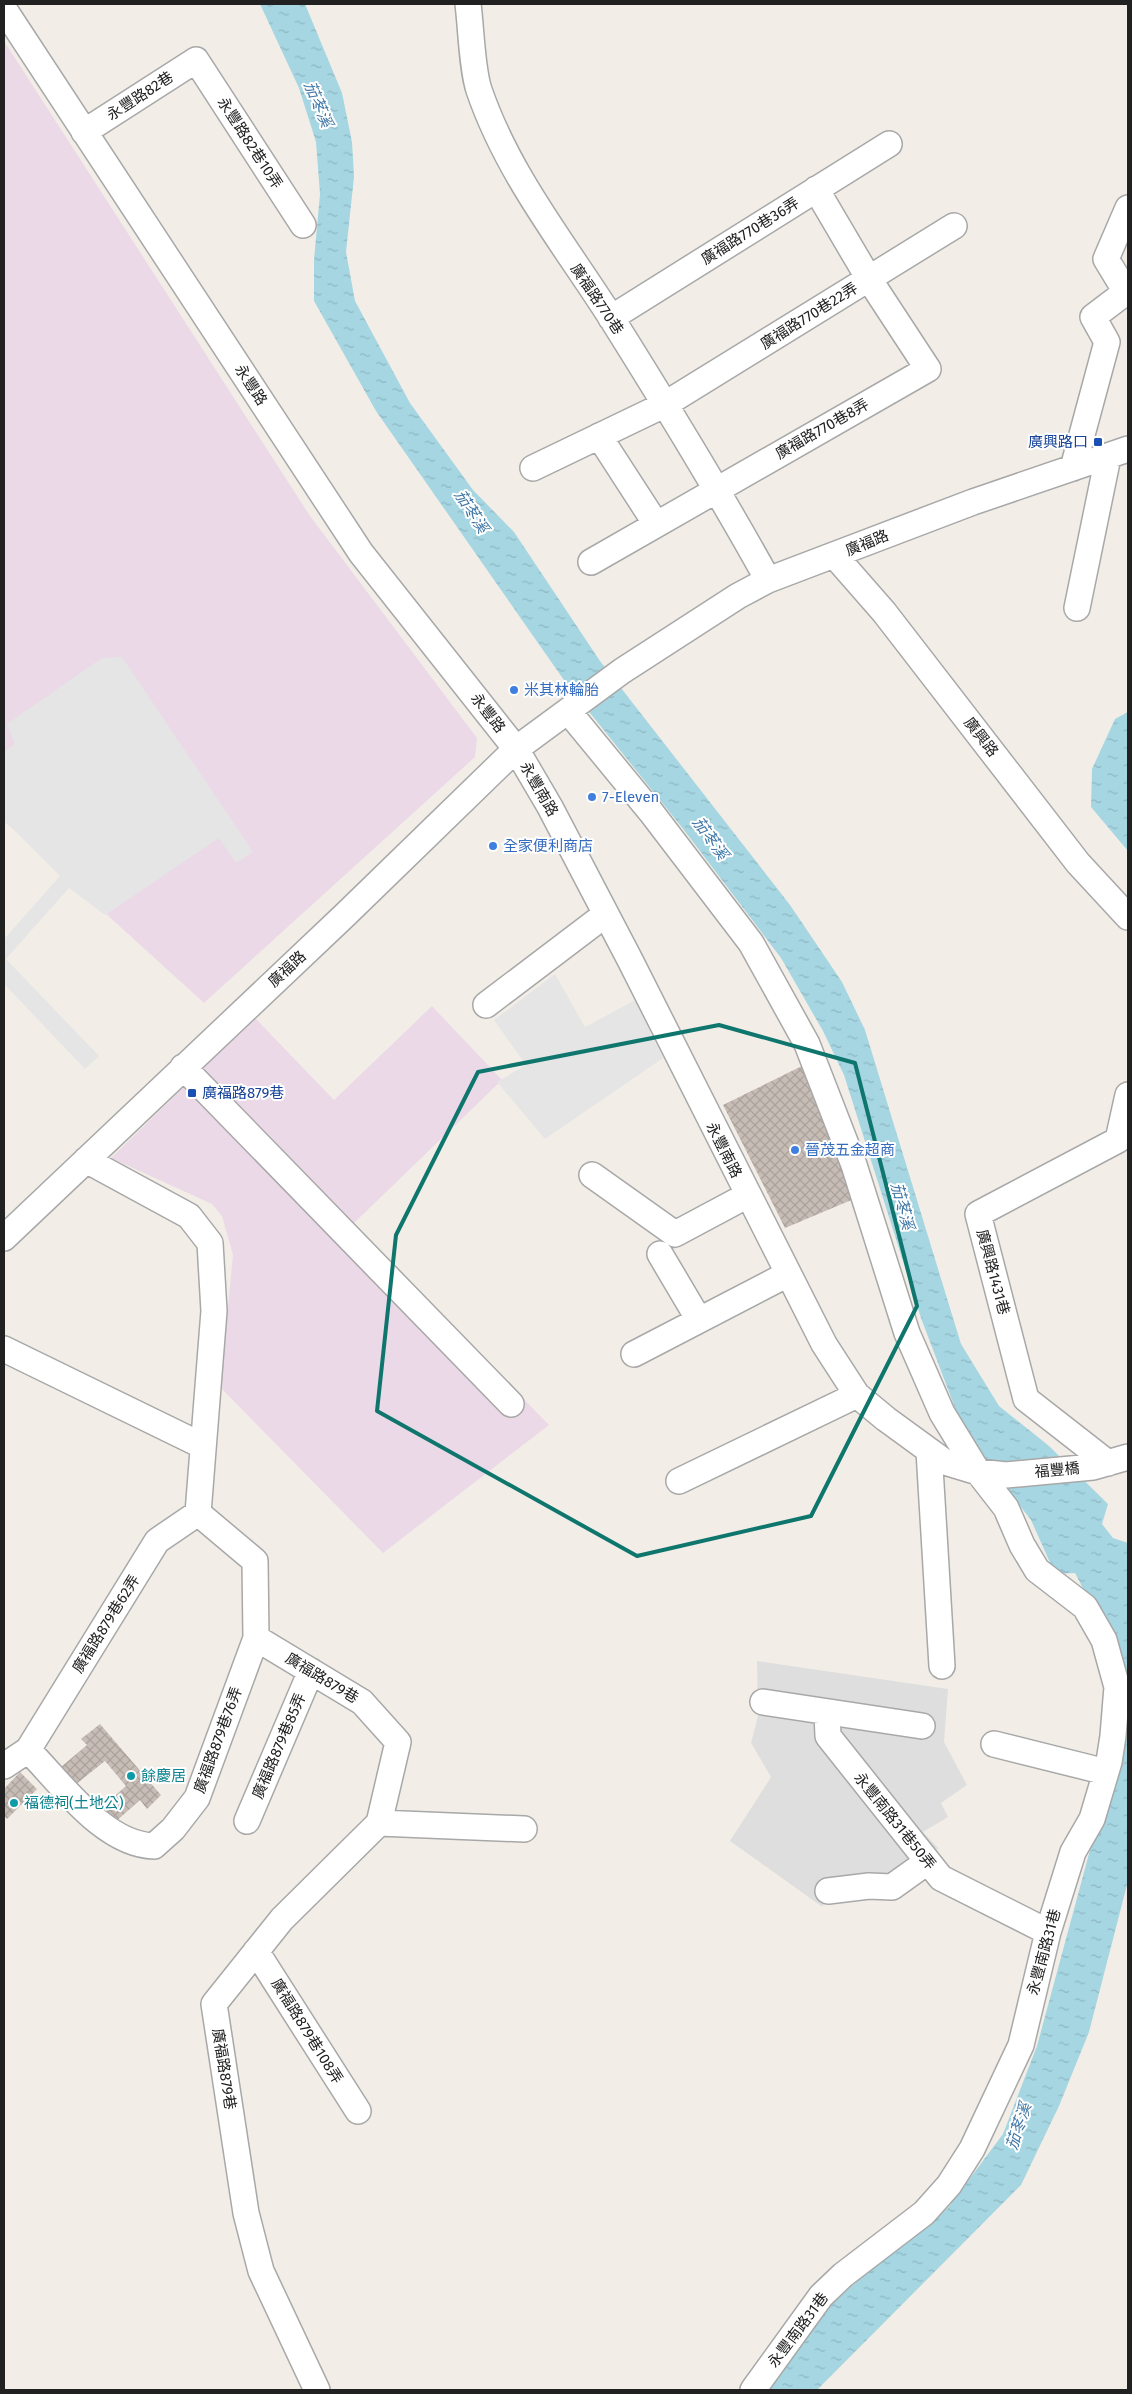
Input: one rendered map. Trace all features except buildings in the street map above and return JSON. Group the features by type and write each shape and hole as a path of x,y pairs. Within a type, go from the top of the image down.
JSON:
{"street":[{"name":"廣福路770巷","path":"468,4 479,89 513,166 558,241 611,318 716,490 768,580"},
{"name":"永豐路","path":"4,9 361,553 516,749"},
{"name":"永豐路82巷","path":"84,132 196,60"},
{"name":"永豐路82巷10弄","path":"196,60 303,225"},
{"name":"廣福路770巷36弄","path":"611,318 889,144"},
{"path":"816,190 870,279"},
{"path":"1073,468 1107,342 1093,317 1126,292 1106,259 1128,208"},
{"name":"廣福路770巷22弄","path":"533,468 664,405 954,226"},
{"name":"廣福路770巷8弄","path":"591,562 928,369 870,279"},
{"path":"600,436 656,524"},
{"name":"廣福路","path":"4,1238 516,749 622,671 738,596 768,580 973,502 1118,453"},
{"path":"1077,608 1118,453"},
{"name":"廣興路","path":"835,556 920,657 1078,863 1128,918"},
{"name":"永豐南路31巷","path":"572,708 751,942 807,1044 854,1165 907,1333 942,1413 978,1472 1006,1508 1022,1545 1037,1570 1085,1608 1104,1640 1116,1687 1114,1736 1092,1819 1073,1852 1048,1932 1021,2045 972,2149 949,2185 924,2213 843,2276 821,2296 753,2390"},
{"name":"永豐南路","path":"516,749 550,807 606,914 824,1344 858,1395 945,1462 978,1472 1006,1475"},
{"path":"486,1005 606,914"},
{"path":"183,1067 511,1404"},
{"name":"廣興路1431巷","path":"1118,1460 1026,1399 978,1214 1118,1140 1128,1095"},
{"path":"86,1160 189,1216 210,1243 214,1311 198,1513 255,1561 256,1638"},
{"path":"592,1175 674,1234 748,1195"},
{"path":"660,1254 699,1320"},
{"path":"634,1354 788,1274"},
{"path":"4,1349 203,1446"},
{"path":"679,1481 858,1395"},
{"path":"929,1451 942,1666"},
{"name":"福豐橋","path":"1006,1475 1093,1467 1118,1460"},
{"name":"廣福路879巷62弄","path":"28,1750 157,1541 198,1513"},
{"name":"廣福路879巷","path":"256,1638 362,1702 398,1742 379,1823 282,1920 214,2004 246,2213 260,2271 317,2390"},
{"name":"廣福路879巷76弄","path":"28,1750 92,1816 113,1833 142,1846 154,1846 174,1829 197,1798 256,1638"},
{"name":"廣福路879巷85弄","path":"247,1821 311,1671"},
{"path":"763,1702 922,1726"},
{"name":"永豐南路31巷50弄","path":"828,1712 828,1736 941,1878 1048,1932"},
{"path":"994,1744 1106,1772"},
{"path":"4,1766 28,1750"},
{"path":"379,1823 524,1829"},
{"path":"828,1891 870,1886 892,1887 927,1862"},
{"name":"廣福路879巷108弄","path":"256,1951 358,2111"}],"highlighted area":[{"path":"719,1025 855,1063 917,1306 811,1516 637,1556 377,1411 396,1235 478,1072"}],"shaded area":[{"path":"4,41 310,516 477,738 475,757 204,1003 4,821"},
{"path":"122,657 253,852 236,863 219,838 105,915 69,888 6,959 99,1056 85,1069 4,984 4,939 60,876 4,820 4,752 15,744 7,724 102,658"},
{"path":"555,974 585,1027 635,1000 663,1058 545,1139 497,1082 526,1065 494,1020"},
{"path":"432,1006 502,1080 353,1224 549,1425 383,1553 220,1387 233,1255 222,1216 212,1204 111,1158 255,1018 334,1100"},
{"path":"757,1661 948,1689 944,1742 967,1785 941,1803 948,1817 923,1832 938,1848 904,1886 821,1906 730,1841 771,1777 751,1743 758,1716"}],"water":[{"name":"茄苳溪","path":"260,4 305,4 342,93 352,142 354,177 346,252 355,301 410,403 473,490 514,532 600,661 790,905 842,982 865,1030 961,1344 999,1406 1049,1446 1108,1504 1102,1524 1113,1538 1128,1543 1128,1881 1089,2032 1059,2106 1021,2185 817,2390 768,2390 776,2375 833,2303 863,2276 947,2209 1003,2134 1037,2046 1113,1765 1098,1617 1075,1573 1055,1574 1031,1520 966,1437 921,1318 844,1075 823,1031 781,958 684,830 566,683 376,411 314,301 314,260 320,194 316,142 299,88"},
{"path":"1128,712 1128,851 1091,807 1092,769 1115,719"}],"place":[{"name":"廣興路口","path":"1098,442"},
{"name":"米其林輪胎","path":"514,690"},
{"name":"7-Eleven","path":"592,797"},
{"name":"全家便利商店","path":"493,846"},
{"name":"廣福路879巷","path":"192,1093"},
{"name":"晉茂五金超商","path":"795,1150"},
{"name":"餘慶居","path":"131,1776"},
{"name":"福德祠(土地公)","path":"14,1803"}]}
